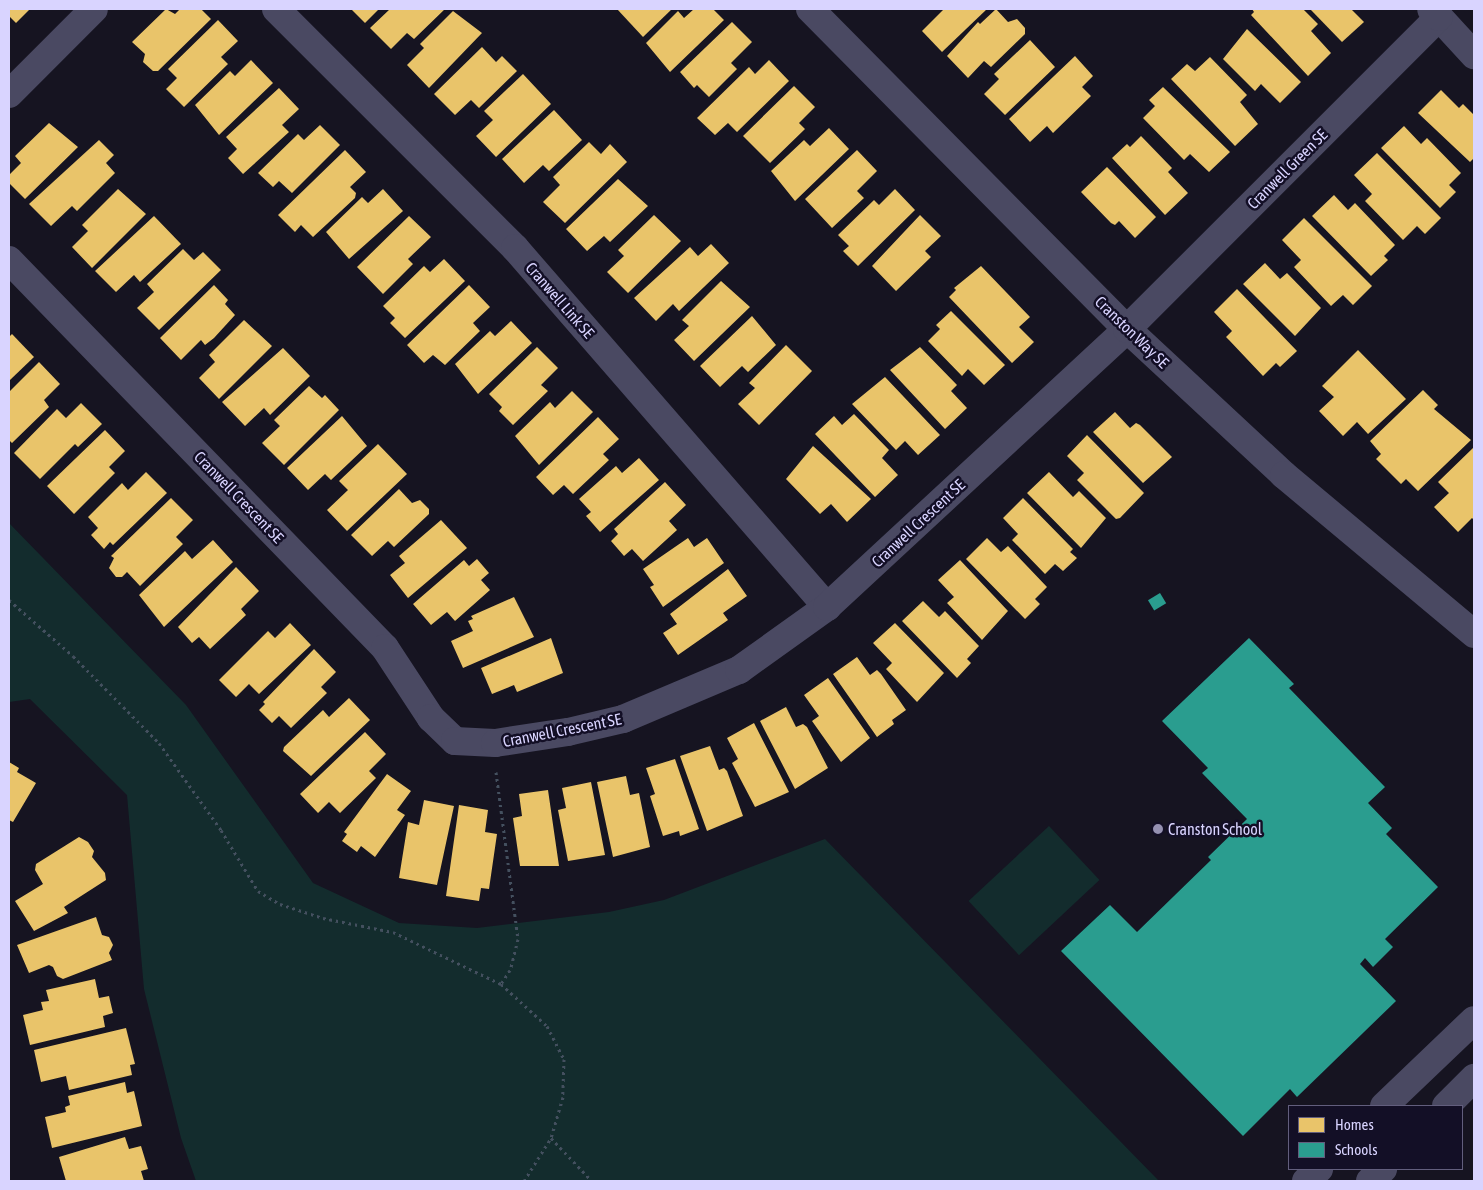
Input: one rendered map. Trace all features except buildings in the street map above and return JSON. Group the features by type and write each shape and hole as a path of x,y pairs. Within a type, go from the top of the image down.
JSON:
{"street":[{"path":"9,94 94,9"},
{"name":"Cranwell Link SE","path":"276,9 515,248 827,607"},
{"name":"Cranston Way SE","path":"810,9 1127,329 1284,475 1474,634"},
{"path":"1435,13 1474,55"},
{"name":"Cranwell Green SE","path":"1127,329 1435,13"},
{"name":"Cranwell Crescent SE","path":"9,260 385,648 431,718 455,741 495,744 568,732 632,715 739,670 827,607 1127,329"},
{"path":"1385,1105 1474,1020"},
{"path":"1447,1105 1474,1078"},
{"path":"1306,1181 1318,1170"},
{"path":"1370,1181 1382,1170"}],"path":[{"path":"9,600 73,656 159,744 221,830 258,891 280,904 323,918 393,932 501,984 547,1026 564,1059 563,1097 552,1138 524,1181"},
{"path":"495,744 518,939 510,970 501,984"},
{"path":"552,1138 592,1181"}],"green space":[{"path":"9,523 186,705 313,883 399,923 477,928 609,912 664,900 825,839 1159,1181 196,1181 181,1138 144,989 127,795 30,699 9,702"},
{"path":"1049,826 1099,880 1019,955 969,901"}],"place":[{"name":"Cranston School","path":"1158,829"}]}
